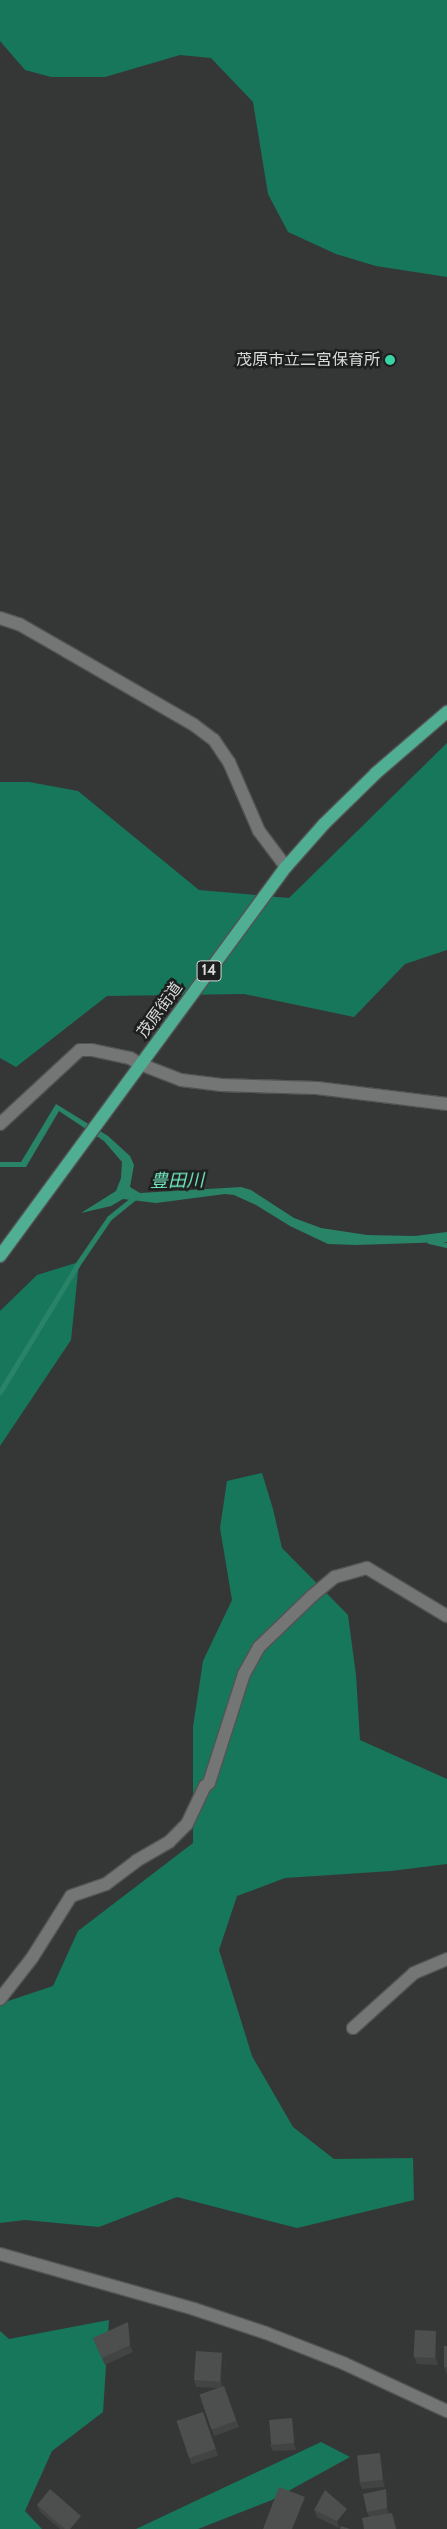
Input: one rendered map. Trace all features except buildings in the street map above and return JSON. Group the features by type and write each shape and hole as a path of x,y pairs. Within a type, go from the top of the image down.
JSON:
{"main road":[{"name":"茂原街道","path":"0,1256 286,867 324,824 376,774 447,712"}],"street":[{"path":"0,618 19,624 58,646 194,725 214,740 229,762 259,831 286,867"},
{"path":"0,1124 80,1050 92,1050 130,1058 140,1064 181,1080 210,1084 317,1088 447,1104"},
{"path":"0,1999 32,1958 71,1896 106,1884 136,1861 169,1842 187,1824 205,1786 209,1783 244,1674 259,1647 312,1596 335,1577 367,1568 447,1616"},
{"path":"353,2028 414,1973 447,1959"},
{"path":"0,2254 194,2309 266,2333 343,2363 447,2411"}],"shaded area":[{"path":"0,0 447,0 447,277 376,266 336,254 288,232 268,194 253,102 211,58 180,55 105,77 51,77 25,70 0,41"},
{"path":"447,743 447,950 405,964 354,1017 244,994 107,996 16,1067 0,1058 0,782 29,782 78,791 199,890 289,898"},
{"path":"56,1104 108,1136 130,1156 134,1165 130,1187 140,1193 241,1187 251,1190 294,1218 321,1228 367,1235 415,1236 447,1232 447,1242 328,1244 290,1226 256,1205 234,1195 225,1194 156,1203 123,1199 111,1206 81,1213 116,1191 121,1178 122,1162 104,1141 59,1111 26,1167 0,1167 0,1162 21,1162"},
{"path":"79,1262 71,1340 0,1446 0,1311 37,1275"},
{"path":"262,1473 282,1548 348,1615 356,1675 360,1740 447,1779 447,1864 391,1871 285,1878 237,1896 219,1950 252,2056 293,2127 334,2159 413,2158 414,2200 297,2228 177,2197 99,2227 25,2220 0,2223 0,2000 8,2001 53,1986 78,1931 193,1843 193,1727 203,1661 232,1600 220,1528 227,1481"},
{"path":"109,2320 103,2412 52,2451 25,2511 42,2529 0,2529 0,2331 9,2339"},
{"path":"321,2442 350,2457 272,2500 198,2529 136,2529"}],"waterway":[{"name":"豊田川","path":"0,1392 79,1262 109,1218 135,1197"},
{"name":"豊田川","path":"429,1241 447,1245"}],"place":[{"name":"茂原市立二宮保育所","path":"390,360"}]}
